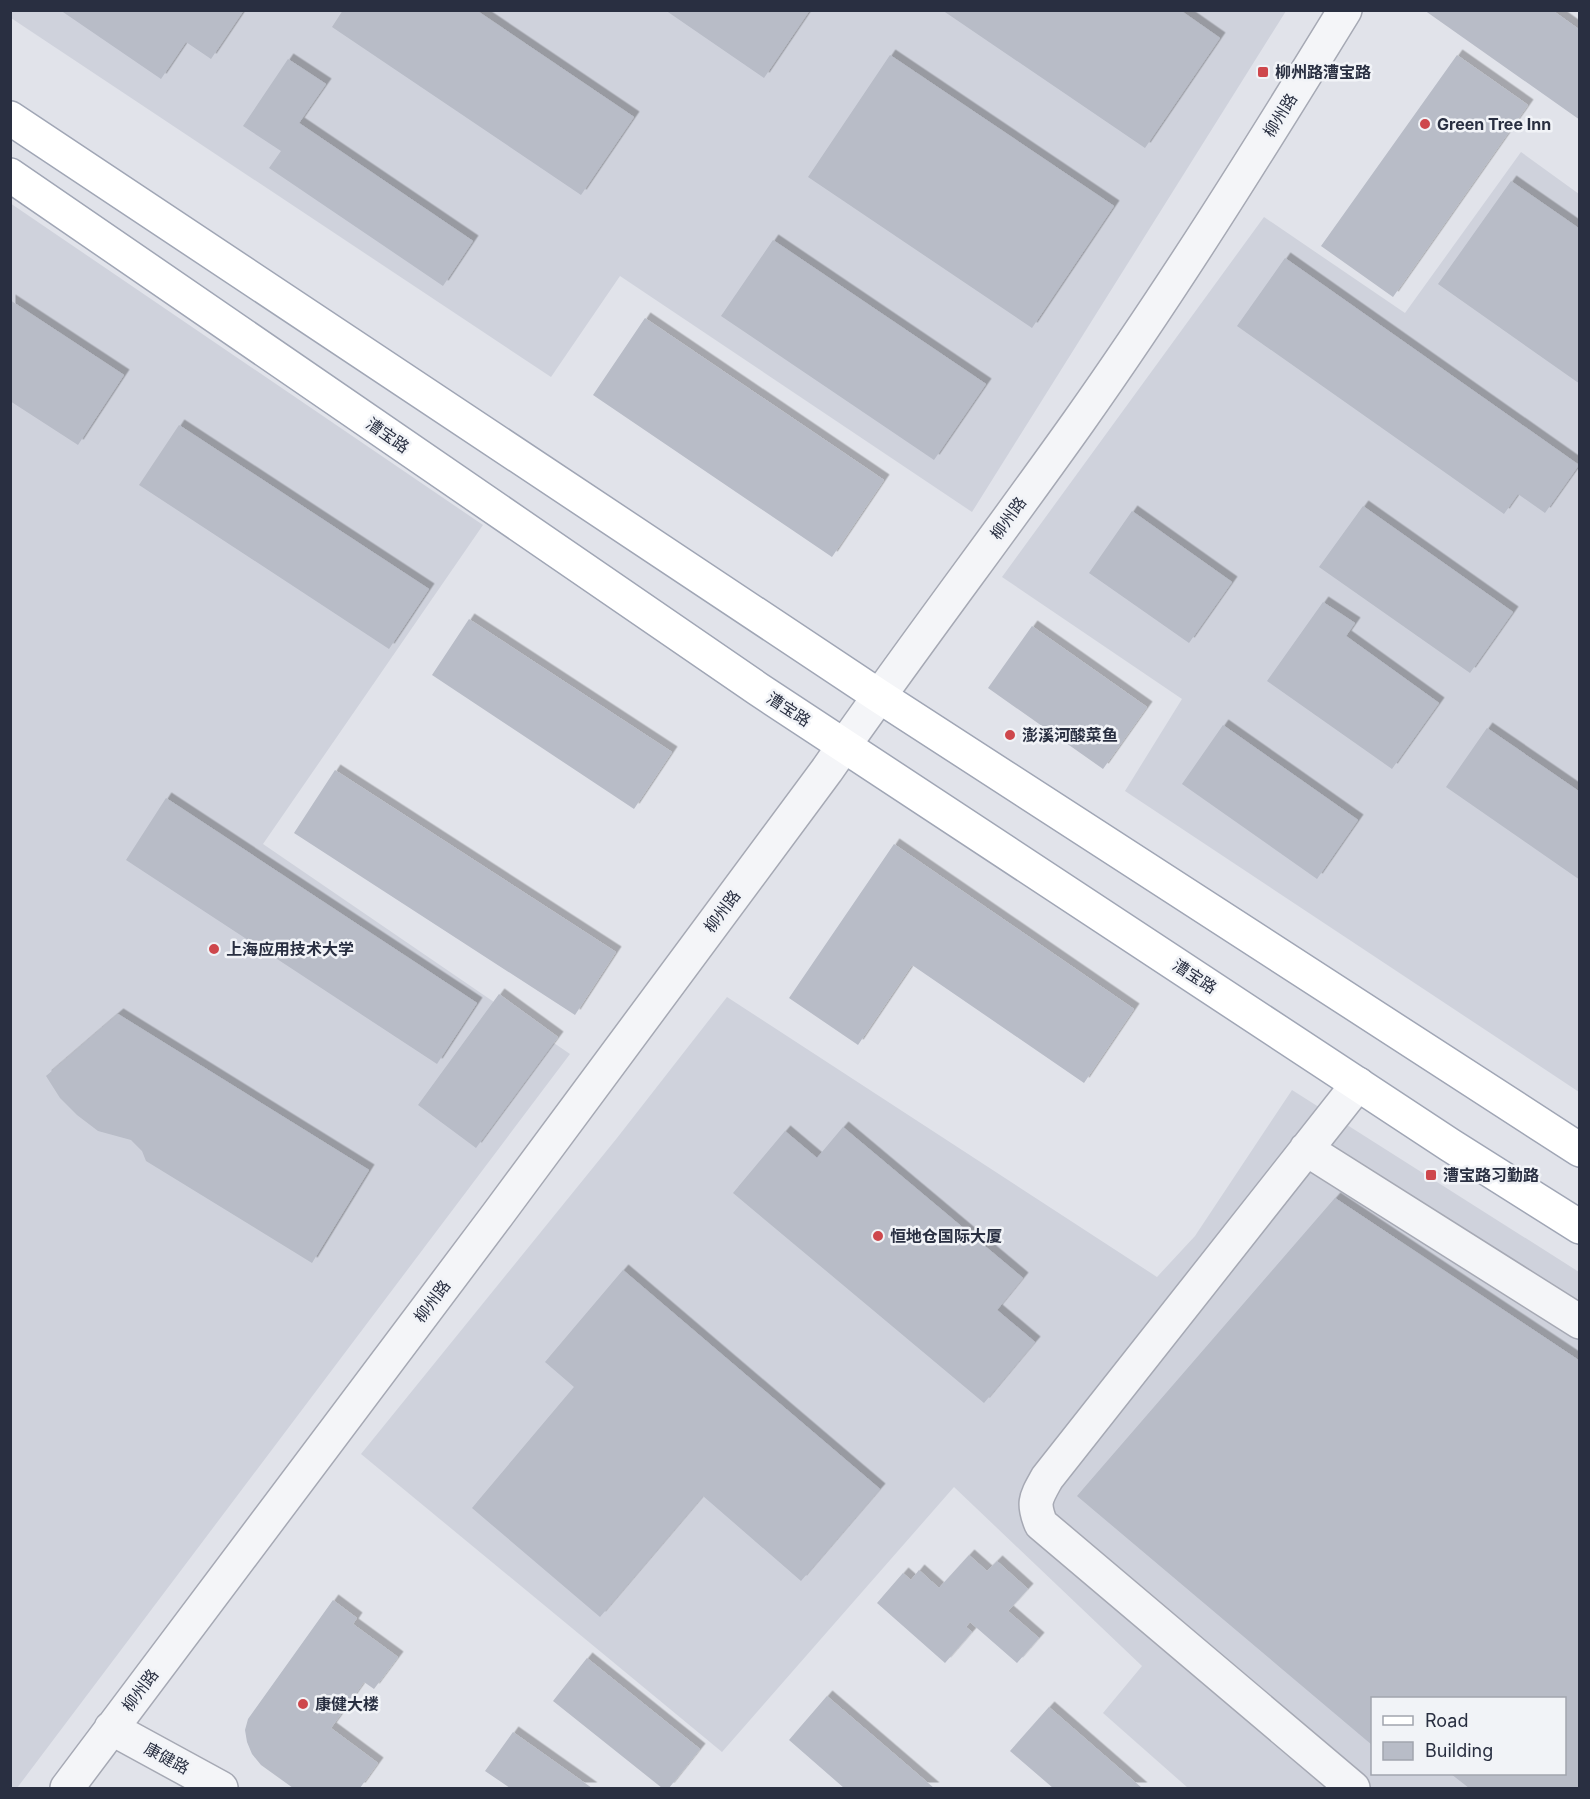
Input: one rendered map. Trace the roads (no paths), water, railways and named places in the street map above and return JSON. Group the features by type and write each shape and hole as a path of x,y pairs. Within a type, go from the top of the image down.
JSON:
{"main road":[{"path":"10,118 879,696 1580,1150"},
{"name":"漕宝路","path":"10,175 748,682 1450,1145 1580,1227"}],"street":[{"name":"柳州路","path":"67,1788 498,1214 844,745 1079,421 1231,195 1345,10"},
{"path":"1353,1788 1041,1524 1034,1508 1038,1494 1047,1478 1358,1084"},
{"path":"1306,1149 1580,1322"},
{"name":"康健路","path":"111,1728 221,1788"}],"place":[{"name":"柳州路漕宝路","path":"1263,72"},
{"name":"Green Tree Inn","path":"1425,124"},
{"name":"澎溪河酸菜鱼","path":"1010,735"},
{"name":"上海应用技术大学","path":"214,949"},
{"name":"漕宝路习勤路","path":"1431,1175"},
{"name":"恒地仓国际大厦","path":"878,1236"},
{"name":"康健大楼","path":"303,1704"}]}
